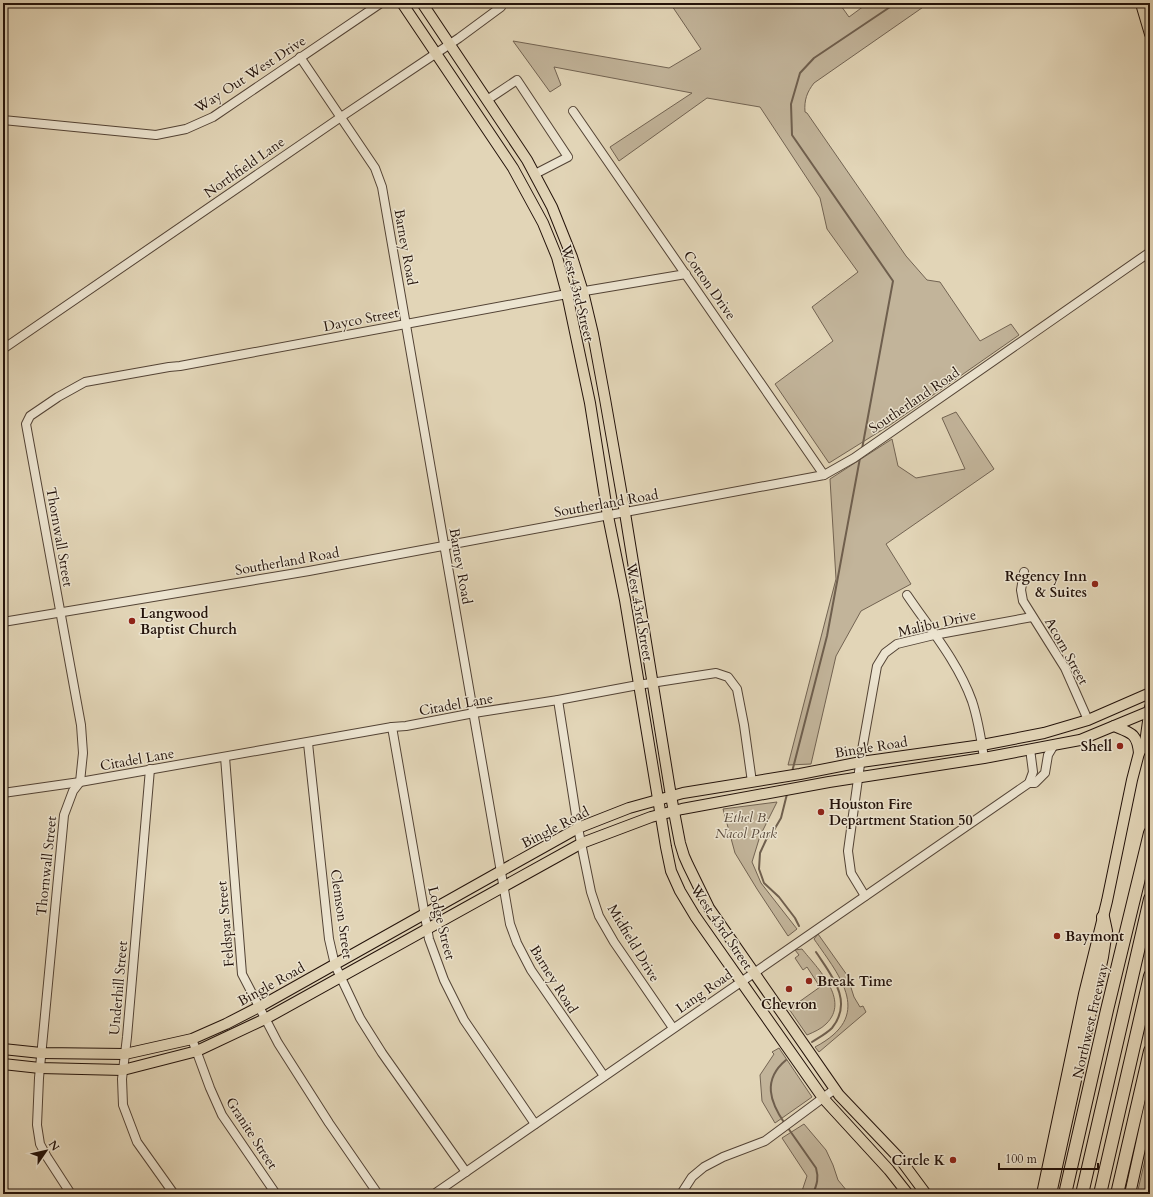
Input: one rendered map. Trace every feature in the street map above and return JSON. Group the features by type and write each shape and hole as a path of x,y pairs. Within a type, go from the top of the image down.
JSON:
{"highway":[{"name":"Northwest Freeway","path":"1066,1194 1109,1002 1150,833"},
{"path":"1082,1194 1150,899"},
{"path":"1050,1194 1102,956 1106,931 1103,917"},
{"path":"1100,1194 1150,976"},
{"path":"1117,1194 1150,1051"}],"main road":[{"name":"West 43rd Street","path":"402,3 513,168 543,223 557,257 567,294 590,403 608,516 625,600 657,800 671,871 680,891 695,916 823,1098 889,1170 908,1194"},
{"name":"West 43rd Street","path":"422,3 527,160 555,214 572,257 593,334 625,513 671,796 680,843 688,865 709,908 835,1089 902,1162 926,1194"},
{"path":"1142,3 1149,26"},
{"path":"513,168 527,160"},
{"path":"590,403 605,399"},
{"path":"625,600 639,598"},
{"name":"Bingle Road","path":"3,1048 41,1053 125,1054 192,1039 226,1024 336,965 578,828 629,808 683,793 800,774 861,762 982,745 1044,733 1085,721 1150,693"},
{"path":"1138,753 1148,741 1150,710"},
{"name":"Bingle Road","path":"3,1064 40,1068 123,1070 197,1051 266,1019 582,843 634,822 674,811 777,791 984,758 1080,740 1150,710"},
{"path":"1030,749 1035,743 1085,721"},
{"path":"1042,1194 1084,994 1103,917 1138,753 1138,742 1134,736 1131,733 1114,726"},
{"path":"827,768 829,782"},
{"path":"695,916 709,908"},
{"path":"1130,1194 1150,1103"},
{"path":"889,1170 902,1162"}],"street":[{"name":"Way Out West Drive","path":"3,120 156,135 186,130 213,116 381,3"},
{"name":"Northfield Lane","path":"3,349 450,44 501,7"},
{"name":"Barney Road","path":"300,57 375,168 382,187 510,924 524,959 604,1076"},
{"path":"487,100 517,80 568,157 535,174"},
{"name":"Cotton Drive","path":"573,111 824,475"},
{"name":"Southerland Road","path":"3,622 289,574 824,475 854,458 869,446 1150,252"},
{"name":"Dayco Street","path":"46,406 85,382 567,294 686,274"},
{"name":"Thornwall Street","path":"46,406 30,416 26,424 82,730 83,753 80,782 73,792 64,816 41,1053 37,1125 40,1144 71,1194"},
{"name":"Acorn Street","path":"1024,572 1021,590 1023,601 1065,668 1085,721"},
{"path":"907,595 954,665 965,685 972,701 981,734 984,758"},
{"name":"Malibu Drive","path":"865,896 850,873 848,851 858,777 877,666 884,653 897,644 934,635 1032,617"},
{"name":"Citadel Lane","path":"3,793 80,782 392,727 406,726 474,713 716,673 728,676 737,689 752,782"},
{"name":"Midfield Drive","path":"558,700 578,828 592,892 599,916 614,942 673,1028"},
{"name":"Lodge Street","path":"392,727 429,939 444,980 464,1020 535,1124"},
{"name":"Clemson Street","path":"308,743 329,938 336,965 364,1024 382,1053 466,1172"},
{"name":"Lang Road","path":"434,1194 1029,783 1035,783 1046,773 1048,756 1054,745"},
{"path":"1029,783 1033,772 1030,749"},
{"name":"Feldspar Street","path":"225,757 242,974 278,1043 329,1123 378,1194"},
{"name":"Underhill Street","path":"150,770 122,1079 123,1105 137,1142 174,1194"},
{"name":"Granite Street","path":"192,1039 210,1088 222,1115 276,1194"},
{"path":"681,1194 692,1177 704,1167 723,1157 765,1141 835,1089"}],"green space":[{"path":"670,3 839,3 849,17 868,3 929,3 814,83 806,96 805,112 906,256 927,280 940,282 980,341 1011,324 1019,335 890,425 829,463 775,384 833,341 812,307 858,272 827,229 820,198 760,107 707,98 619,161 610,147 692,93 554,67 561,85 550,92 513,41 669,68 701,49"},
{"path":"956,412 994,469 886,544 911,584 861,611 836,656 811,764 788,765 836,579 830,479 892,439 898,466 916,478 965,469 942,418"},
{"name":"Ethel B. Nacol Park","path":"777,802 760,836 752,862 761,883 797,929 788,936 735,853 723,809"},
{"path":"818,934 847,975 854,997 860,1007 863,1006 866,1012 819,1052 815,1047 833,1035 844,1023 848,1009 847,996 842,982 814,939"},
{"path":"802,949 816,965 829,985 835,1005 833,1015 826,1024 820,1029 807,1035 789,1009 820,987 807,967 803,970 795,958 799,955 795,950"},
{"path":"779,1048 812,1097 775,1123 762,1101 760,1075 774,1054 772,1052"},
{"path":"804,1124 826,1150 838,1180 847,1191 845,1194 801,1194 807,1176 782,1138"},
{"path":"1150,1139 1150,1194 1137,1194"}],"waterway":[{"path":"862,449 893,281 792,135 791,104 800,73 814,58 896,3"},
{"path":"792,772 827,636 860,458"},
{"path":"787,794 781,818 766,840 760,853 759,869 764,883 779,897 795,918 799,926"},
{"path":"812,1042 832,1028 838,1018 841,1008 841,998 838,988 816,952"},
{"path":"785,1124 775,1108 772,1099 771,1083 778,1068 786,1060"},
{"path":"788,1128 816,1168 817,1181 813,1194"}],"place":[{"name":"Regency Inn & Suites","path":"1095,584"},
{"name":"Langwood Baptist Church","path":"132,621"},
{"name":"Shell","path":"1120,746"},
{"name":"Houston Fire Department Station 50","path":"821,812"},
{"name":"Baymont","path":"1057,936"},
{"name":"Break Time","path":"809,981"},
{"name":"Chevron","path":"789,989"},
{"name":"Circle K","path":"953,1160"}]}
